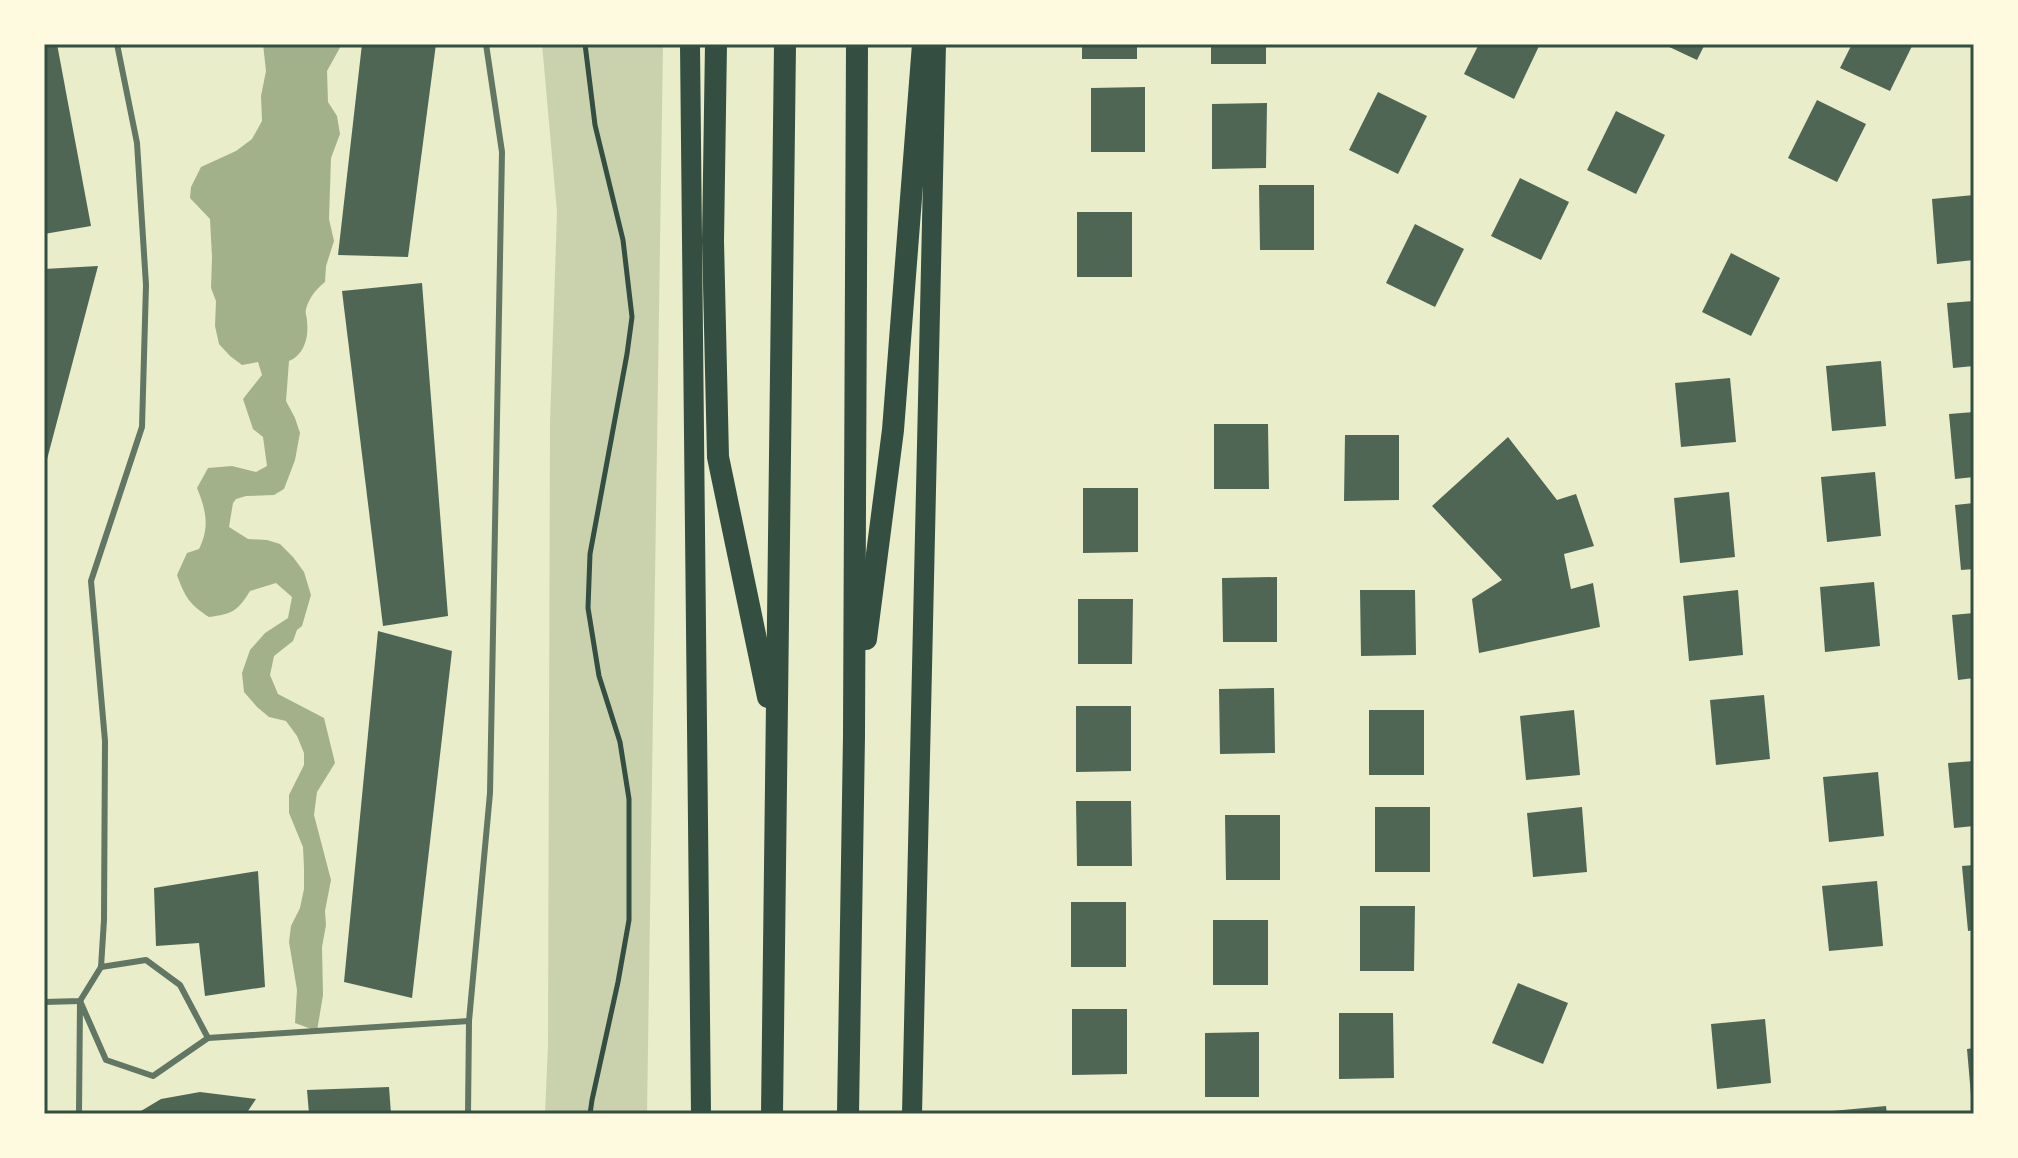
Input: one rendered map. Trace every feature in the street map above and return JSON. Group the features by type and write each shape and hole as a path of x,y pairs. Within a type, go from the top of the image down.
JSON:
{"highway":[{"path":"716,44 713,241 718,457 777,738"},
{"path":"772,1114 785,44"},
{"path":"848,1114 854,736 857,44"},
{"path":"854,736 893,430 923,44"}],"main road":[{"path":"690,44 701,1114"},
{"path":"912,1114 936,44"}],"lane":[{"path":"79,1114 80,1001 101,967 104,920 105,741 91,581 142,427 146,285 137,143 117,44"},
{"path":"468,1114 469,1021 490,793 497,468 502,152 486,44"},
{"path":"101,967 146,960 180,985 208,1038"},
{"path":"44,1002 80,1001"},
{"path":"80,1001 106,1060 153,1076 208,1038 469,1021"}],"path":[{"path":"585,44 595,125 623,240 632,317 590,554 588,608 599,676 620,742 629,799 629,920 590,1114"}],"shaded area":[{"path":"263,44 342,44 327,71 328,102 337,116 340,134 331,158 329,219 334,241 326,266 325,282 313,294 306,309 304,345 289,361 286,401 300,433 295,460 284,489 274,495 236,499 229,527 248,539 280,544 304,572 311,595 302,626 293,641 274,656 270,675 278,694 324,718 335,763 317,792 314,815 331,880 325,911 323,995 317,1031 295,1023 297,990 289,942 291,926 300,908 304,889 304,868 303,847 289,813 289,795 304,765 304,753 286,721 269,717 244,692 242,673 250,650 265,633 288,618 292,597 276,583 250,591 234,610 209,617 188,599 177,575 187,553 199,549 205,533 206,518 197,488 208,468 232,466 256,472 267,466 263,437 253,429 243,399 262,375 258,362 242,365 219,344 215,326 216,301 211,288 210,219 190,198 191,187 201,167 236,151 252,139 262,121 261,96 266,71"},
{"path":"542,44 663,44 647,1114 545,1114 548,1044 550,423 557,212"}],"building":[{"path":"44,44 57,44 91,226 44,234"},
{"path":"362,44 436,44 408,257 338,255"},
{"path":"1082,44 1137,44 1137,59 1082,59"},
{"path":"1211,44 1266,44 1266,64 1211,64"},
{"path":"1479,44 1540,44 1514,99 1464,74"},
{"path":"1663,44 1705,44 1697,60"},
{"path":"1852,44 1913,44 1890,91 1840,68"},
{"path":"1145,87 1145,152 1091,152 1091,88"},
{"path":"1378,92 1427,116 1398,174 1349,150"},
{"path":"1817,100 1866,124 1837,182 1788,158"},
{"path":"1267,103 1266,168 1212,169 1212,104"},
{"path":"1616,111 1665,135 1636,194 1587,170"},
{"path":"1520,178 1569,202 1541,260 1491,236"},
{"path":"1259,185 1314,185 1314,250 1260,250"},
{"path":"1974,195 1974,260 1937,264 1932,199"},
{"path":"1077,212 1132,212 1132,277 1077,277"},
{"path":"1415,224 1464,249 1435,307 1386,283"},
{"path":"1731,253 1780,278 1751,336 1702,312"},
{"path":"98,266 45,467 44,467 44,269"},
{"path":"422,283 448,616 383,626 342,291"},
{"path":"1974,301 1974,366 1953,368 1947,303"},
{"path":"1881,361 1886,426 1832,431 1826,366"},
{"path":"1730,378 1736,442 1681,447 1675,383"},
{"path":"1974,412 1974,477 1955,479 1949,414"},
{"path":"1214,424 1268,424 1269,489 1214,489"},
{"path":"1345,435 1399,435 1399,500 1344,501"},
{"path":"1508,437 1557,500 1576,494 1594,546 1564,554 1571,589 1593,583 1600,627 1479,653 1472,599 1502,580 1432,506"},
{"path":"1875,472 1881,536 1827,542 1821,477"},
{"path":"1083,488 1138,488 1138,552 1083,553"},
{"path":"1729,492 1735,557 1680,563 1674,498"},
{"path":"1974,503 1974,569 1961,570 1955,505"},
{"path":"1277,577 1277,642 1223,642 1222,578"},
{"path":"1874,582 1880,646 1825,652 1820,587"},
{"path":"1360,590 1415,590 1416,655 1361,656"},
{"path":"1738,590 1743,655 1689,661 1683,596"},
{"path":"1078,599 1133,599 1132,664 1078,664"},
{"path":"1974,613 1974,678 1958,680 1952,615"},
{"path":"378,631 452,651 412,998 344,982"},
{"path":"1274,688 1275,753 1220,754 1219,689"},
{"path":"1764,695 1770,759 1716,765 1710,700"},
{"path":"1076,706 1131,706 1131,771 1076,772"},
{"path":"1369,710 1424,710 1424,775 1369,775"},
{"path":"1574,710 1580,775 1526,780 1520,716"},
{"path":"1974,761 1974,826 1954,828 1948,763"},
{"path":"1878,772 1884,836 1829,842 1823,777"},
{"path":"1076,801 1131,801 1132,866 1077,866"},
{"path":"1375,807 1430,807 1430,872 1375,872"},
{"path":"1582,807 1587,872 1533,877 1527,813"},
{"path":"1225,815 1280,815 1280,880 1226,880"},
{"path":"1974,865 1974,930 1968,931 1962,866"},
{"path":"258,871 265,987 205,996 199,943 156,946 154,888"},
{"path":"1877,881 1883,946 1829,951 1822,886"},
{"path":"1071,902 1126,902 1126,967 1071,967"},
{"path":"1360,906 1415,906 1414,971 1360,971"},
{"path":"1213,920 1268,920 1268,985 1213,985"},
{"path":"1518,983 1568,1003 1543,1064 1492,1043"},
{"path":"1072,1009 1127,1009 1127,1074 1072,1075"},
{"path":"1339,1013 1393,1013 1394,1078 1339,1079"},
{"path":"1765,1019 1771,1083 1717,1089 1711,1024"},
{"path":"1259,1032 1259,1097 1205,1097 1205,1033"},
{"path":"1974,1048 1974,1107 1972,1107 1967,1049"},
{"path":"389,1087 391,1114 309,1114 307,1090"},
{"path":"200,1092 256,1099 246,1114 136,1114 161,1099"},
{"path":"1886,1106 1887,1114 1832,1114 1832,1111"}]}
